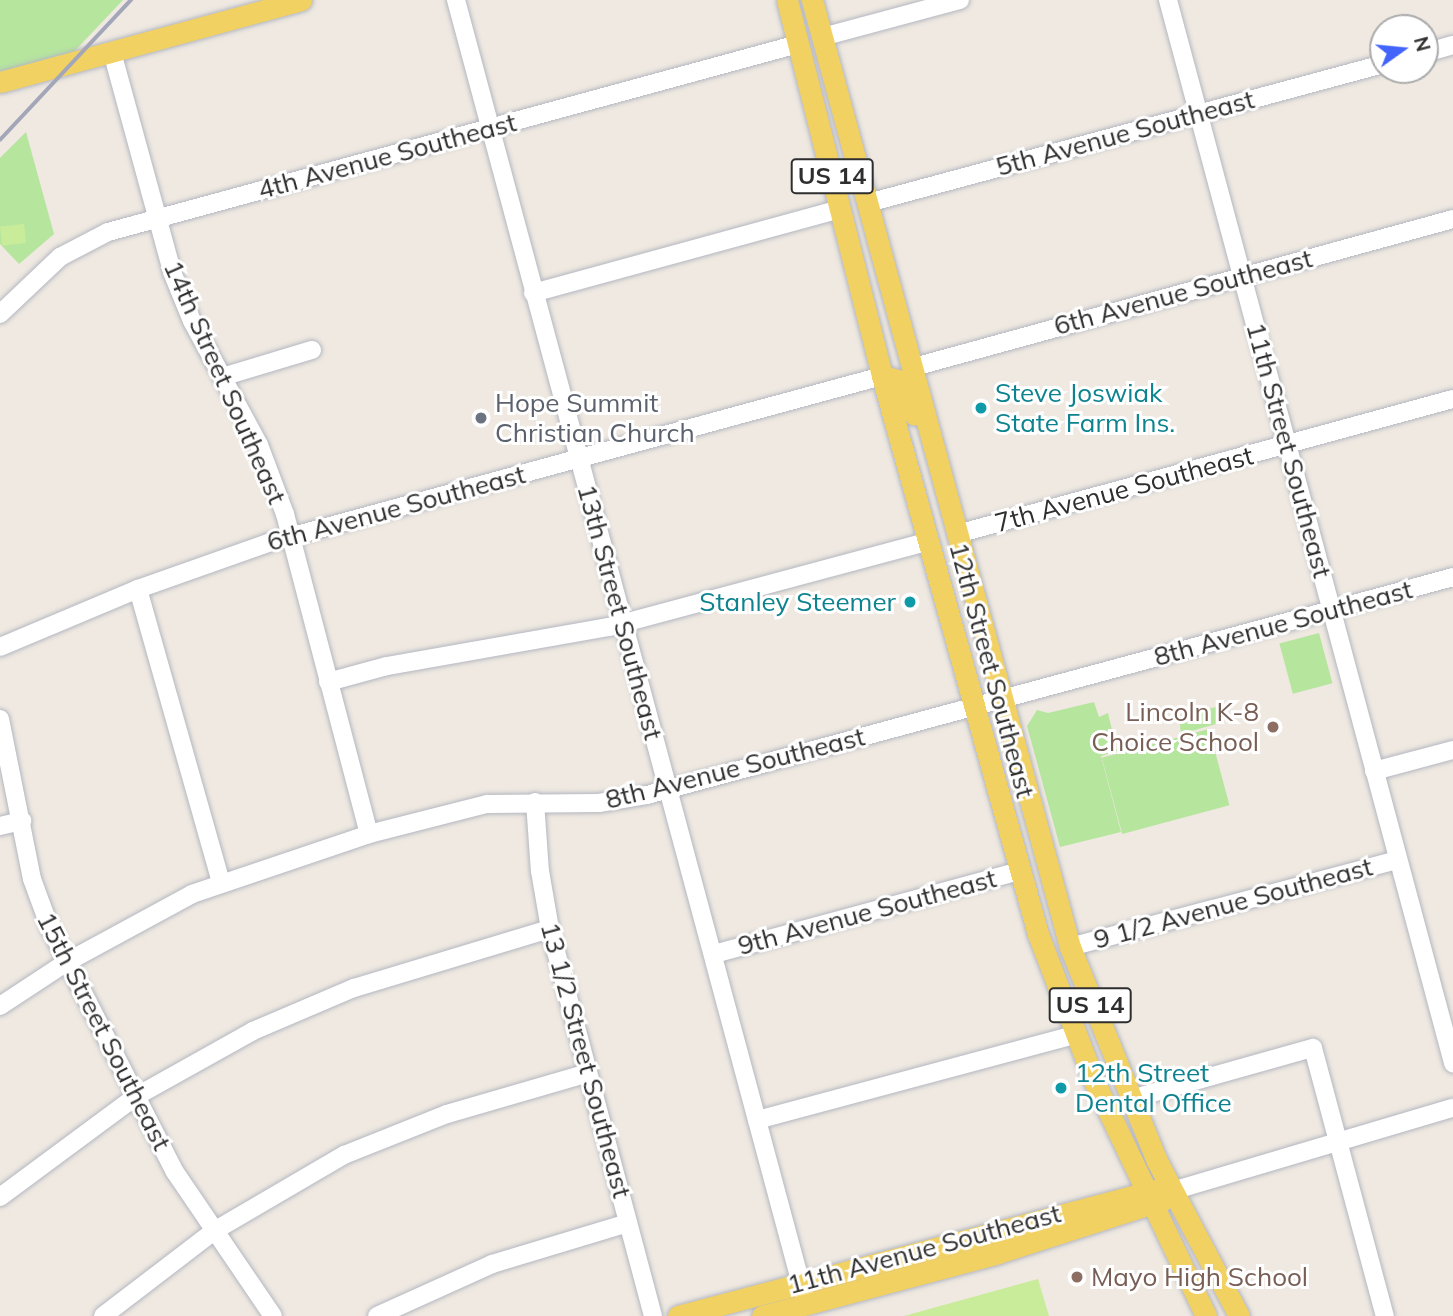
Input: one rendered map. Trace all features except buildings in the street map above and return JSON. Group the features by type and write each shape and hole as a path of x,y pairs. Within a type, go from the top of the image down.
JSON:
{"main road":[{"path":"0,82 301,0"},
{"name":"12th Street Southeast","path":"787,0 882,376 1019,871 1074,1035 1148,1199 1206,1316"},
{"name":"12th Street Southeast","path":"812,0 914,367 1000,699 1070,947 1130,1099 1172,1191 1239,1316"},
{"path":"859,286 876,311 894,358 904,367 914,367"},
{"path":"882,376 891,375 904,387 925,446 937,458"},
{"name":"11th Avenue Southeast","path":"762,1316 1172,1191"},
{"name":"11th Avenue Southeast","path":"678,1316 800,1282 1148,1199"}],"street":[{"name":"13th Street Southeast","path":"456,0 533,293 715,954 806,1304"},
{"path":"822,37 960,0"},
{"name":"11th Street Southeast","path":"1168,0 1453,1063"},
{"name":"4th Avenue Southeast","path":"0,314 68,252 108,232 798,44"},
{"name":"14th Street Southeast","path":"112,52 157,219 183,300 259,445 292,536 369,834"},
{"name":"5th Avenue Southeast","path":"868,203 1369,68"},
{"path":"533,293 841,209"},
{"name":"6th Avenue Southeast","path":"914,367 1453,219"},
{"path":"222,377 312,350"},
{"name":"6th Avenue Southeast","path":"0,647 138,589 292,536 882,376"},
{"name":"7th Avenue Southeast","path":"957,534 1453,399"},
{"path":"328,682 387,666 515,647 623,624 927,542"},
{"name":"8th Avenue Southeast","path":"0,1006 67,962 221,882 369,834 465,808 535,802 599,803 668,790 1453,577"},
{"path":"138,589 221,882"},
{"name":"15th Street Southeast","path":"0,719 40,903 67,962 175,1172 273,1316"},
{"path":"1374,771 1453,750"},
{"name":"13 1/2 Street Southeast","path":"535,802 540,871 551,929 653,1316"},
{"path":"0,825 22,821"},
{"name":"9 1/2 Avenue Southeast","path":"1070,947 1397,860"},
{"name":"9th Avenue Southeast","path":"715,954 1019,871"},
{"path":"0,1198 135,1097 218,1048 299,1010 437,961 551,929"},
{"path":"757,1121 1074,1035"},
{"path":"1130,1099 1313,1048 1385,1316"},
{"path":"103,1316 214,1231 301,1177 380,1139 488,1100 588,1073"},
{"name":"11th Avenue Southeast","path":"1172,1191 1453,1108"},
{"path":"377,1316 492,1264 628,1223"}],"green space":[{"path":"0,0 123,0 69,57 0,76"},
{"path":"26,132 54,234 19,264 0,244 0,158"},
{"path":"24,224 26,243 2,245 0,227"},
{"path":"1319,633 1332,683 1293,694 1279,644"},
{"path":"1094,702 1099,717 1108,713 1117,751 1101,756 1121,832 1060,847 1027,726 1037,710 1048,713"},
{"path":"1216,707 1219,719 1216,724 1181,734 1179,716"},
{"path":"1209,729 1229,805 1122,834 1102,758"},
{"path":"1038,1279 1049,1316 904,1316"}],"railway":[{"path":"0,140 131,0"}],"place":[{"name":"Steve Joswiak State Farm Ins.","path":"981,408"},
{"name":"Hope Summit Christian Church","path":"481,418"},
{"name":"Stanley Steemer","path":"910,602"},
{"name":"Lincoln K-8 Choice School","path":"1273,727"},
{"name":"12th Street Dental Office","path":"1061,1088"},
{"name":"Mayo High School","path":"1077,1277"}]}
